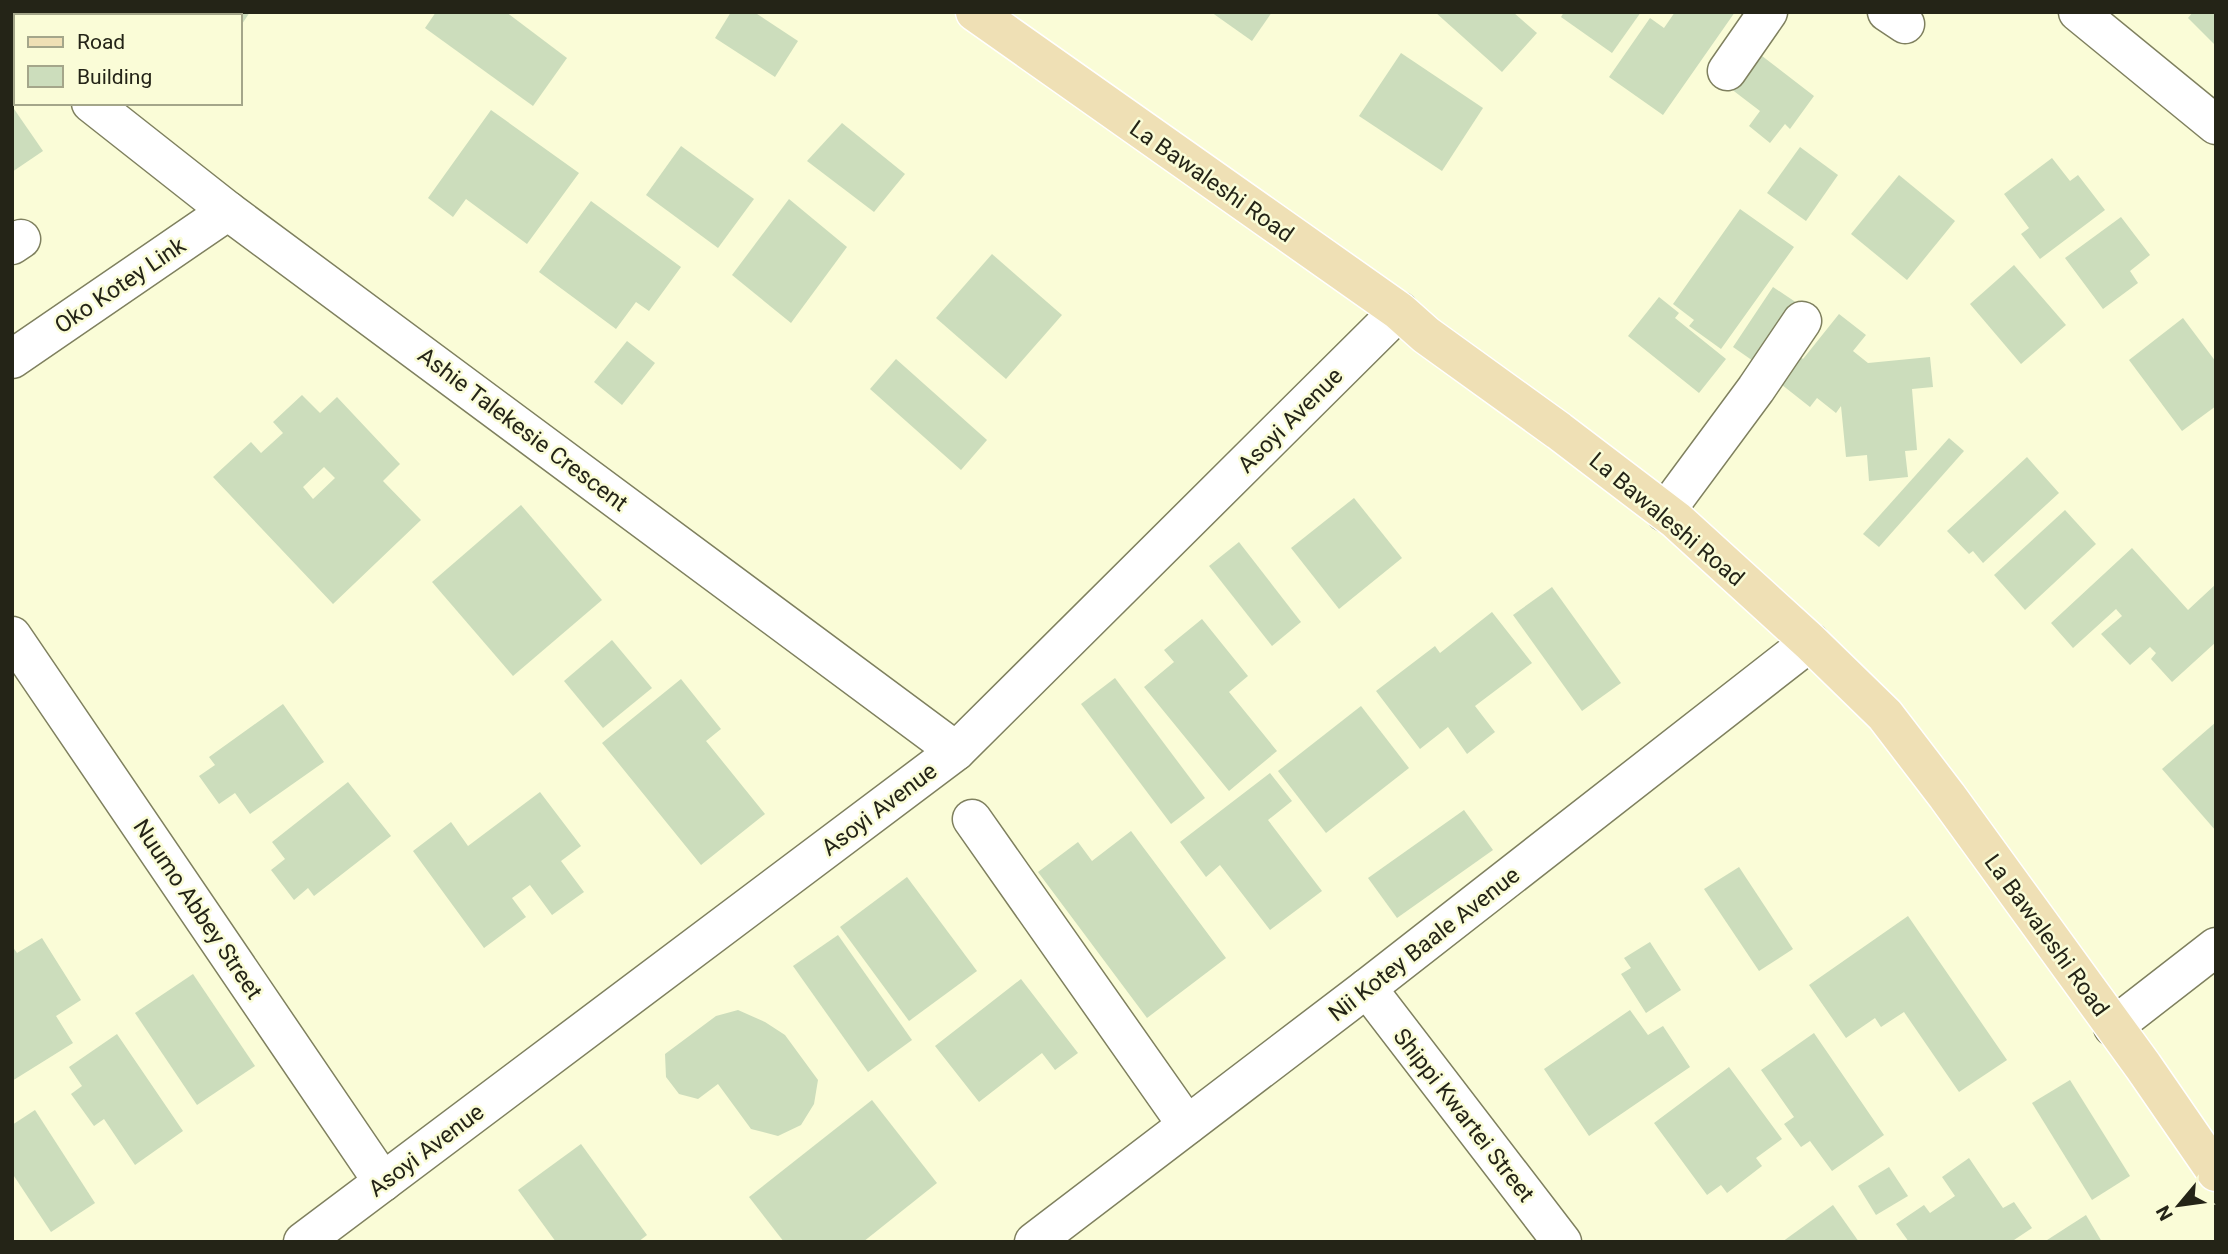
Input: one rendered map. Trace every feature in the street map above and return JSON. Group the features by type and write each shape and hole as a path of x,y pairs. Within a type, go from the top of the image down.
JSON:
{"main road":[{"name":"La Bawaleshi Road","path":"983,14 1399,312 1426,335 1559,431 1665,512 1810,642 1885,715 1947,796 2216,1172"}],"street":[{"path":"1727,71 1768,12"},
{"path":"2078,12 2216,125"},
{"name":"Ashie Talekesie Crescent","path":"94,105 228,211 957,751"},
{"name":"Oko Kotey Link","path":"12,359 228,211"},
{"name":"Asoyi Avenue","path":"303,1242 957,751 1399,312"},
{"path":"1665,512 1756,389 1802,321"},
{"name":"Nuumo Abbey Street","path":"12,636 383,1182"},
{"name":"Nii Kotey Baale Avenue","path":"1034,1242 1367,988 1810,642"},
{"path":"972,819 1187,1125"},
{"path":"2113,1027 2216,947"},
{"name":"Shippi Kwartei Street","path":"1367,988 1562,1242"}],"building":[{"path":"163,12 250,12 242,24 242,14"},
{"path":"436,12 506,12 567,58 533,106 425,28"},
{"path":"731,12 754,12 798,41 775,77 715,38"},
{"path":"1211,12 1272,12 1252,41"},
{"path":"1435,12 1513,12 1537,33 1502,72"},
{"path":"1564,12 1641,12 1612,53 1561,17"},
{"path":"1675,12 1735,12 1663,115 1609,77 1650,18 1664,28"},
{"path":"2193,12 2216,12 2216,46 2188,18"},
{"path":"1749,46 1814,96 1790,129 1785,124 1770,143 1749,126 1760,111 1722,82"},
{"path":"1401,53 1483,108 1442,171 1359,116"},
{"path":"12,106 43,151 12,172"},
{"path":"491,110 579,173 527,244 466,199 453,217 428,198"},
{"path":"842,123 905,174 874,212 807,161"},
{"path":"681,146 754,199 718,248 646,195"},
{"path":"1800,147 1838,175 1806,221 1767,193"},
{"path":"2052,158 2070,181 2078,175 2105,210 2040,259 2021,234 2029,228 2004,194"},
{"path":"1899,175 1955,221 1907,280 1851,234"},
{"path":"789,199 847,247 791,323 732,275"},
{"path":"591,201 681,267 649,311 636,302 616,329 539,272"},
{"path":"1740,209 1794,247 1721,349 1689,326 1694,320 1673,304"},
{"path":"2121,217 2150,255 2130,271 2138,283 2103,309 2065,258"},
{"path":"992,254 1062,315 1006,379 936,318"},
{"path":"2014,265 2066,325 2021,364 1970,304"},
{"path":"1773,287 1797,303 1756,363 1733,347"},
{"path":"1659,297 1679,313 1675,318 1726,359 1699,393 1628,336"},
{"path":"1839,314 1866,335 1853,351 1868,363 1930,357 1933,387 1912,389 1917,450 1905,451 1908,477 1869,481 1867,455 1846,457 1841,406 1836,413 1817,398 1810,407 1772,377 1792,351 1803,359"},
{"path":"2183,318 2216,362 2216,406 2182,431 2129,360"},
{"path":"627,341 655,363 622,405 594,382"},
{"path":"896,359 987,440 961,470 870,389"},
{"path":"302,395 320,413 337,397 400,464 383,481 421,520 333,604 213,477 251,442 261,453 283,433 273,422","holes":["324,467 335,478 313,499 303,487"]},
{"path":"1949,438 1964,451 1879,547 1863,534"},
{"path":"2027,457 2059,493 1983,563 1973,551 1969,554 1947,531"},
{"path":"1354,498 1402,558 1339,609 1291,548"},
{"path":"521,505 602,600 513,676 432,582"},
{"path":"2065,510 2096,544 2025,610 1994,575"},
{"path":"1239,542 1301,622 1272,646 1209,566"},
{"path":"2132,548 2188,610 2216,584 2216,642 2172,682 2151,659 2156,653 2150,647 2130,665 2101,634 2122,616 2116,609 2073,648 2051,623"},
{"path":"1552,587 1621,683 1582,711 1513,615"},
{"path":"1492,612 1532,663 1475,706 1495,732 1467,754 1448,727 1420,749 1376,691 1435,646 1440,653"},
{"path":"1202,619 1248,676 1229,692 1277,751 1229,791 1144,687 1174,662 1164,650"},
{"path":"612,640 652,688 603,728 564,681"},
{"path":"1115,678 1205,798 1171,824 1081,704"},
{"path":"681,679 721,729 706,741 765,814 701,865 602,743"},
{"path":"283,704 324,762 250,814 235,793 219,804 199,776 215,765 209,757"},
{"path":"1361,706 1409,768 1326,833 1278,771"},
{"path":"2216,722 2216,831 2162,769"},
{"path":"1270,773 1292,801 1268,820 1322,891 1270,930 1220,865 1206,877 1180,842"},
{"path":"348,782 391,836 314,896 308,888 294,900 271,870 285,859 272,842"},
{"path":"540,792 581,846 561,861 584,892 552,915 530,885 512,898 526,917 484,948 413,851 451,822 468,846"},
{"path":"1464,810 1493,850 1397,918 1368,878"},
{"path":"1131,831 1226,958 1147,1018 1038,872 1078,842 1092,861"},
{"path":"1739,867 1793,949 1759,971 1704,889"},
{"path":"907,877 977,971 909,1021 840,927"},
{"path":"1908,916 2007,1060 1959,1092 1904,1012 1881,1027 1875,1018 1846,1038 1809,985"},
{"path":"838,935 912,1040 868,1072 793,966"},
{"path":"42,938 81,1000 56,1016 73,1043 12,1081 12,946 17,953"},
{"path":"1650,942 1681,990 1646,1013 1621,974 1631,968 1624,958"},
{"path":"193,974 255,1066 197,1105 135,1013"},
{"path":"1021,979 1078,1053 1055,1070 1042,1053 979,1102 935,1046"},
{"path":"738,1010 785,1035 818,1080 814,1104 801,1125 778,1136 751,1129 718,1084 698,1099 679,1094 666,1077 665,1054 716,1016"},
{"path":"1630,1010 1648,1035 1663,1026 1690,1067 1589,1136 1544,1069"},
{"path":"1814,1033 1884,1135 1832,1171 1810,1141 1801,1147 1784,1124 1794,1117 1761,1070"},
{"path":"117,1034 183,1131 135,1165 104,1119 94,1126 71,1094 82,1086 69,1067"},
{"path":"1729,1067 1782,1139 1756,1158 1762,1166 1727,1193 1721,1185 1707,1195 1654,1123"},
{"path":"2070,1080 2130,1176 2092,1200 2032,1103"},
{"path":"872,1100 937,1183 863,1242 784,1242 749,1197"},
{"path":"35,1110 95,1203 51,1232 12,1173 12,1125"},
{"path":"581,1144 647,1235 638,1242 556,1242 518,1190"},
{"path":"1969,1158 2003,1208 2014,1202 2032,1228 2011,1242 1909,1242 1896,1224 1924,1205 1930,1213 1955,1196 1942,1177"},
{"path":"1889,1167 1908,1196 1876,1215 1858,1186"},
{"path":"1833,1205 1859,1242 1782,1242"},
{"path":"2086,1215 2102,1242 2044,1242"}]}
